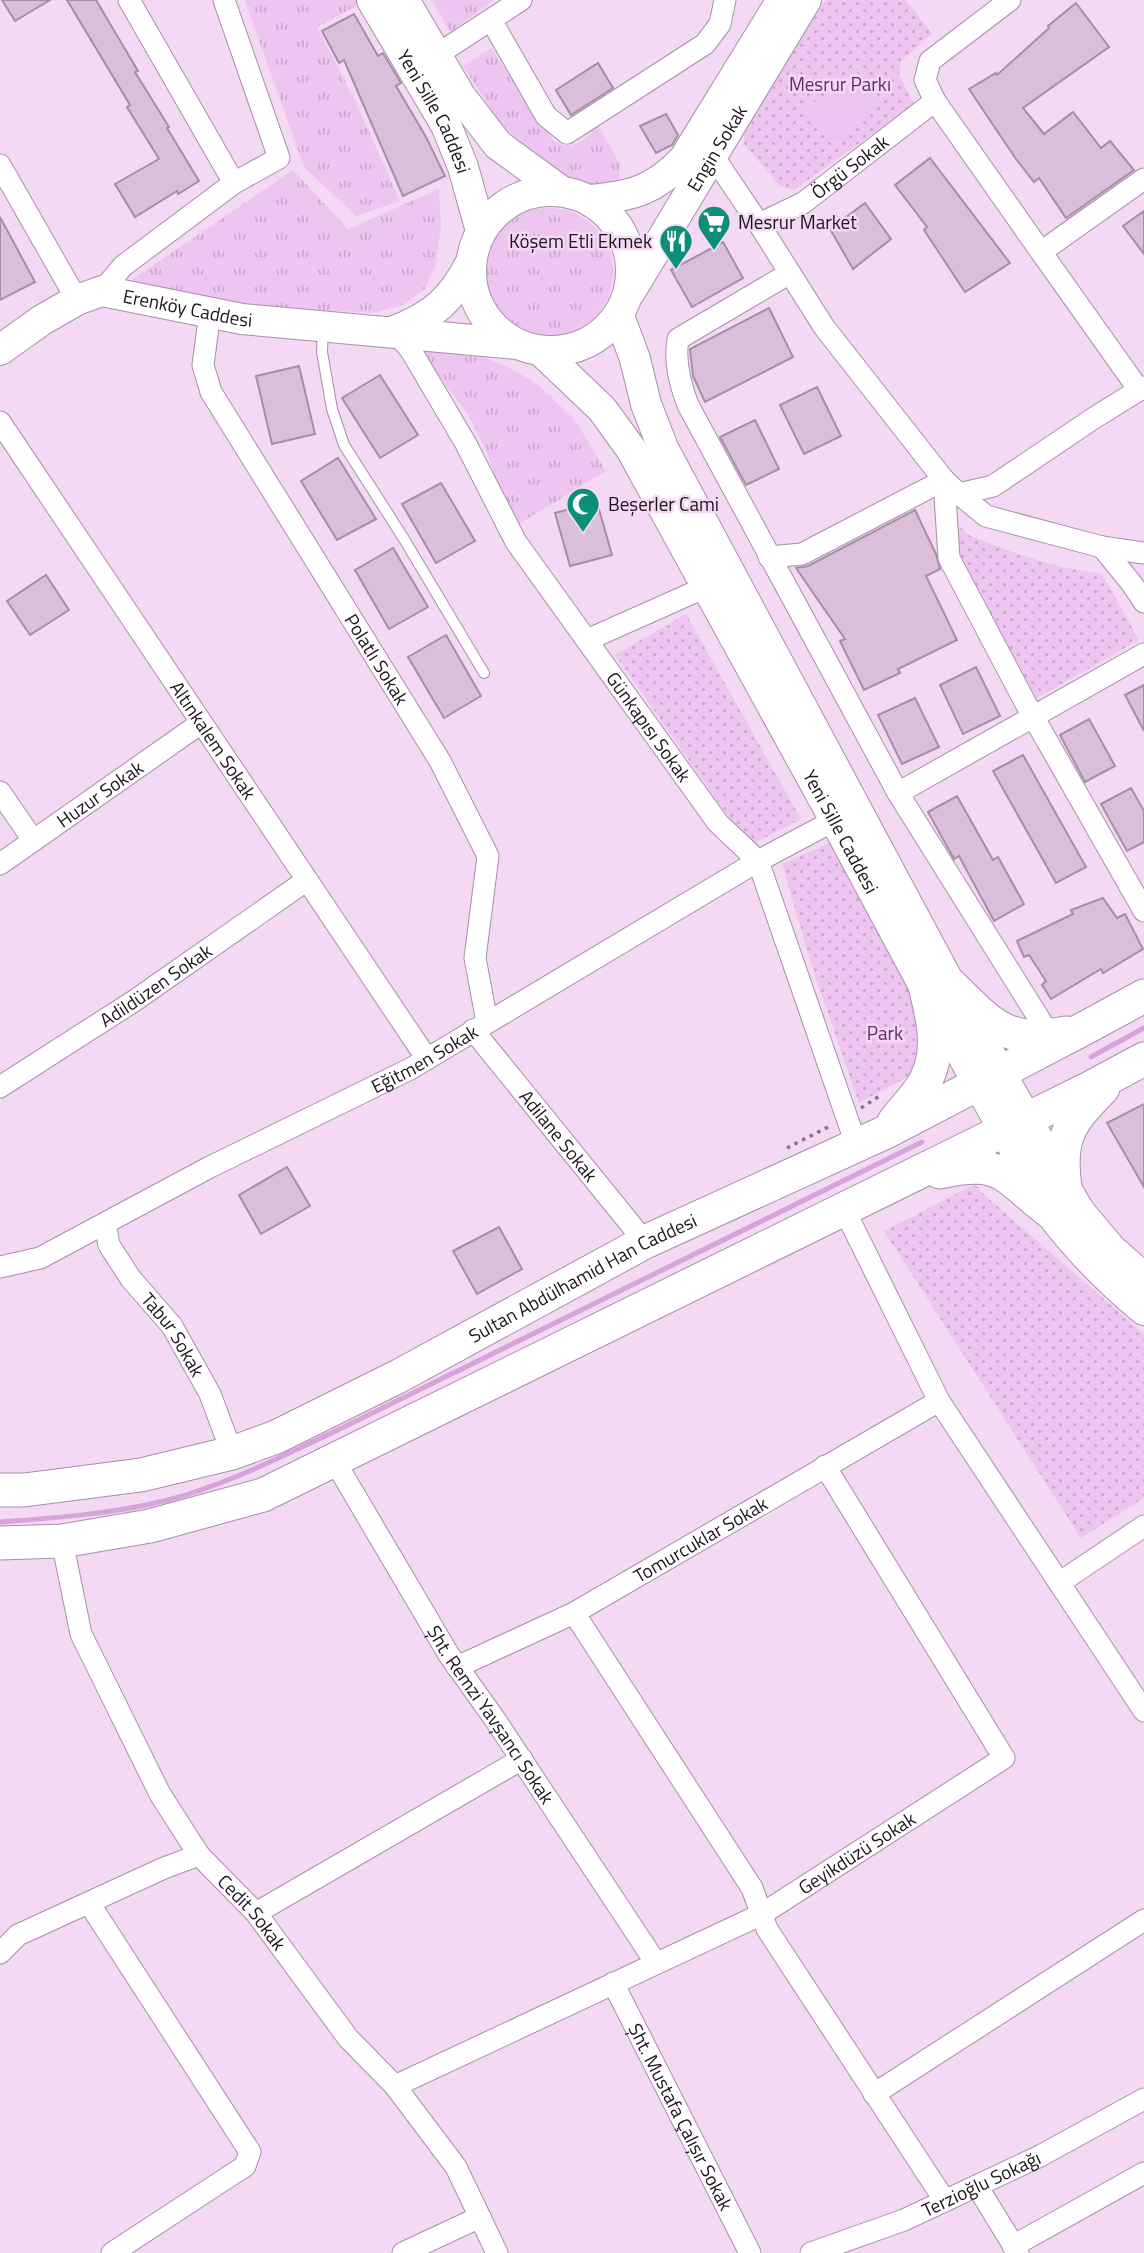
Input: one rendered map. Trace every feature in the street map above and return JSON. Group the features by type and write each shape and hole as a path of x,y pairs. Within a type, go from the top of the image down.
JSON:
{"main road":[{"name":"Yeni Sille Caddesi","path":"372,0 446,125 463,167 481,231"},
{"name":"Yeni Sille Caddesi","path":"404,0 461,97 498,145 561,191"},
{"name":"Engin Sokak","path":"591,200 624,197 649,188 670,174 684,159 782,0"},
{"name":"Engin Sokak","path":"624,306 806,0"},
{"path":"649,188 647,200 649,209 655,216 676,218"},
{"path":"394,331 431,314 447,300 460,283 471,262 481,231 495,212 514,199 537,191 577,194 591,200 609,214 622,231 630,252 632,274 624,306 604,332 585,344 564,351 529,347 496,330 481,311 472,287 471,262"},
{"path":"0,350 42,320 89,296"},
{"name":"Erenköy Caddesi","path":"89,296 243,318 394,331 529,347"},
{"name":"Yeni Sille Caddesi","path":"624,306 646,404 663,449 938,987 1057,1199 1067,1236 1099,1271 1144,1310"},
{"name":"Yeni Sille Caddesi","path":"529,347 602,410 631,449 835,820 938,987"},
{"path":"888,1131 919,1090 934,1060 933,1020 938,987 1001,1028 1025,1037 1051,1036 1086,1028"},
{"name":"Sultan Abdülhamid Han Caddesi","path":"0,1490 48,1488 141,1475 232,1453 276,1437 400,1376 645,1242 888,1131 1144,996"},
{"path":"1086,1028 1060,1054 1055,1070 1057,1077 1066,1087 1081,1089 1117,1074"},
{"path":"907,1178 970,1166 993,1169 1057,1199 1062,1156 1069,1128 1076,1116 1117,1074"},
{"path":"0,1543 62,1541 150,1526 263,1494 1117,1074"},
{"path":"888,1131 925,1119 941,1124 945,1129 946,1138 940,1153 907,1178"},
{"name":"Yeni Sille Caddesi","path":"1057,1199 1080,1212 1111,1249 1144,1278"}],"street":[{"path":"129,0 234,183"},
{"path":"0,165 89,296 123,266 234,183 279,158 224,0"},
{"path":"435,56 521,0"},
{"path":"491,20 546,116 567,133 705,44 720,24 725,0"},
{"path":"769,557 802,554 952,487 993,486 1142,388 1041,252 935,101 925,80 930,61 1010,0"},
{"name":"Örgü Sokak","path":"759,224 803,203 935,101"},
{"path":"713,156 824,327 952,487 986,516 1102,547 1144,553"},
{"path":"1041,252 1144,179"},
{"path":"790,273 678,340 676,350 680,384 688,405 769,557 898,793 1051,1036"},
{"name":"Polatlı Sokak","path":"210,312 203,365 211,392 440,761 488,856 475,958 480,1026"},
{"name":"Günkapısı Sokak","path":"394,331 410,349 466,444 516,542 718,823 758,861 856,1144"},
{"name":"Altınkalem Sokak","path":"0,422 427,1059"},
{"path":"952,487 949,558 1034,718 1144,911"},
{"path":"1102,547 1144,602"},
{"path":"587,640 706,587"},
{"path":"898,793 1144,654"},
{"name":"Huzur Sokak","path":"0,864 201,723"},
{"path":"0,792 33,840"},
{"name":"Eğitmen Sokak","path":"0,1267 40,1258 208,1168 410,1069 758,861 835,820"},
{"name":"Adildüzen Sokak","path":"0,1087 134,1001 307,880"},
{"name":"Adilane Sokak","path":"480,1026 645,1242"},
{"path":"844,1209 939,1401 1059,1583 1140,1697"},
{"name":"Tabur Sokak","path":"105,1223 109,1245 131,1279 172,1326 210,1394 232,1453"},
{"name":"Tomurcuklar Sokak","path":"457,1667 575,1613 939,1401"},
{"name":"Şht. Remzi Yavşancı Sokak","path":"334,1460 457,1667 522,1759 656,1963"},
{"name":"Geyikdüzü Sokak","path":"395,2086 762,1914 1004,1758 825,1466"},
{"path":"1059,1583 1144,1526"},
{"name":"Cedit Sokak","path":"62,1541 81,1634 160,1794 199,1855 256,1913 348,2038 395,2086 456,2167 496,2253"},
{"path":"575,1613 752,1888 767,1929 945,2201"},
{"path":"256,1913 522,1759"},
{"path":"3,1943 199,1855"},
{"path":"89,1903 250,2152 245,2166 143,2246 112,2253"},
{"path":"874,2094 1144,1920"},
{"name":"Şht. Mustafa Çalışır Sokak","path":"613,1983 750,2253"},
{"name":"Terzioğlu Sokağı","path":"811,2253 904,2220 978,2186 1040,2156 1144,2099"},
{"path":"978,2186 1016,2249 1144,2173"},
{"path":"403,2253 480,2217"}],"lane":[{"path":"323,325 323,352 332,409 344,445 484,673"}],"green space":[{"path":"358,0 360,4 317,27 355,100 400,201 356,216 304,167 245,1"},
{"path":"432,0 494,0 450,32"},
{"name":"Mesrur Parkı","path":"825,0 906,0 932,34 901,61 899,75 914,104 794,190 780,186 744,144 744,121"},
{"path":"491,48 554,141 573,145 598,126 620,164 619,181 594,186 567,177 551,168 500,124 463,66"},
{"path":"857,72 881,105 830,142 805,109"},
{"path":"293,170 348,229 439,189 441,226 436,264 425,289 403,305 373,313 254,306 126,284"},
{"path":"549,208 573,213 594,227 608,248 613,272 608,296 594,317 573,331 549,336 525,331 504,317 490,296 485,272 490,248 504,227 525,213"},
{"path":"428,351 487,358 516,371 541,387 575,420 606,471 519,524 498,485 487,453 469,416 423,355"},
{"path":"953,526 961,527 966,534 1032,558 1102,574 1139,640 1035,699 946,540"},
{"path":"686,614 801,819 749,846 615,655"},
{"name":"Park","path":"832,842 946,1042 940,1059 859,1103 814,973 782,864"},
{"path":"975,1184 1144,1334 1144,1498 1081,1538 884,1231"}],"building":[{"path":"2,0 50,0 15,21"},
{"path":"67,0 96,0 199,181 135,217 115,184 159,159"},
{"path":"1076,3 1109,47 1023,108 1044,134 1073,112 1101,148 1110,141 1134,170 1066,218 1039,178 1034,182 1016,159 969,89 996,73 997,75"},
{"path":"354,14 378,56 383,53 401,83 396,86 445,176 403,196 344,60 339,63 322,31"},
{"path":"598,63 613,88 571,115 556,90"},
{"path":"666,114 678,135 672,145 656,153 640,126"},
{"path":"930,158 1010,263 965,292 924,230 927,227 895,185"},
{"path":"865,203 891,239 853,269 830,229"},
{"path":"1144,211 1144,254 1123,226"},
{"path":"0,217 35,282 0,300"},
{"path":"723,242 743,278 692,307 671,270"},
{"path":"769,308 793,357 705,402 693,376 690,349"},
{"path":"299,366 315,434 272,444 256,376"},
{"path":"380,375 418,435 380,458 342,398"},
{"path":"817,387 841,436 804,454 780,405"},
{"path":"755,420 779,469 746,485 720,437"},
{"path":"338,458 376,519 337,540 301,481"},
{"path":"441,483 475,541 436,563 402,504"},
{"name":"Beşerler Cami","path":"597,502 612,555 570,566 555,513"},
{"path":"915,510 936,554 940,569 926,576 957,640 898,669 900,673 864,690 840,641 845,639 796,568 808,566"},
{"path":"393,548 428,607 389,629 355,570"},
{"path":"46,575 69,610 30,635 7,601"},
{"path":"446,635 481,696 444,718 408,657"},
{"path":"976,667 1000,716 963,734 940,685"},
{"path":"1144,685 1144,731 1125,695"},
{"path":"915,698 939,747 902,764 878,715"},
{"path":"1089,719 1115,766 1085,782 1060,735"},
{"path":"1023,755 1086,867 1056,883 993,771"},
{"path":"1131,788 1144,811 1144,842 1127,851 1101,804"},
{"path":"957,796 993,860 998,857 1024,904 994,921 959,856 954,859 928,812"},
{"path":"1103,898 1117,918 1125,914 1143,949 1103,973 1101,969 1051,999 1042,985 1046,981 1029,955 1024,957 1017,941 1073,914 1071,910"},
{"path":"1144,1104 1144,1187 1107,1123"},
{"path":"287,1167 310,1206 261,1234 239,1195"},
{"path":"499,1227 522,1269 477,1294 453,1251"}],"waterway":[{"path":"1091,1057 1144,1028"},
{"path":"0,1522 123,1509 164,1501 234,1478 346,1426 922,1142"}],"place":[{"name":"Mesrur Market","path":"714,252"},
{"name":"Köşem Etli Ekmek","path":"676,271"},
{"name":"Beşerler Cami","path":"583,534"}]}
